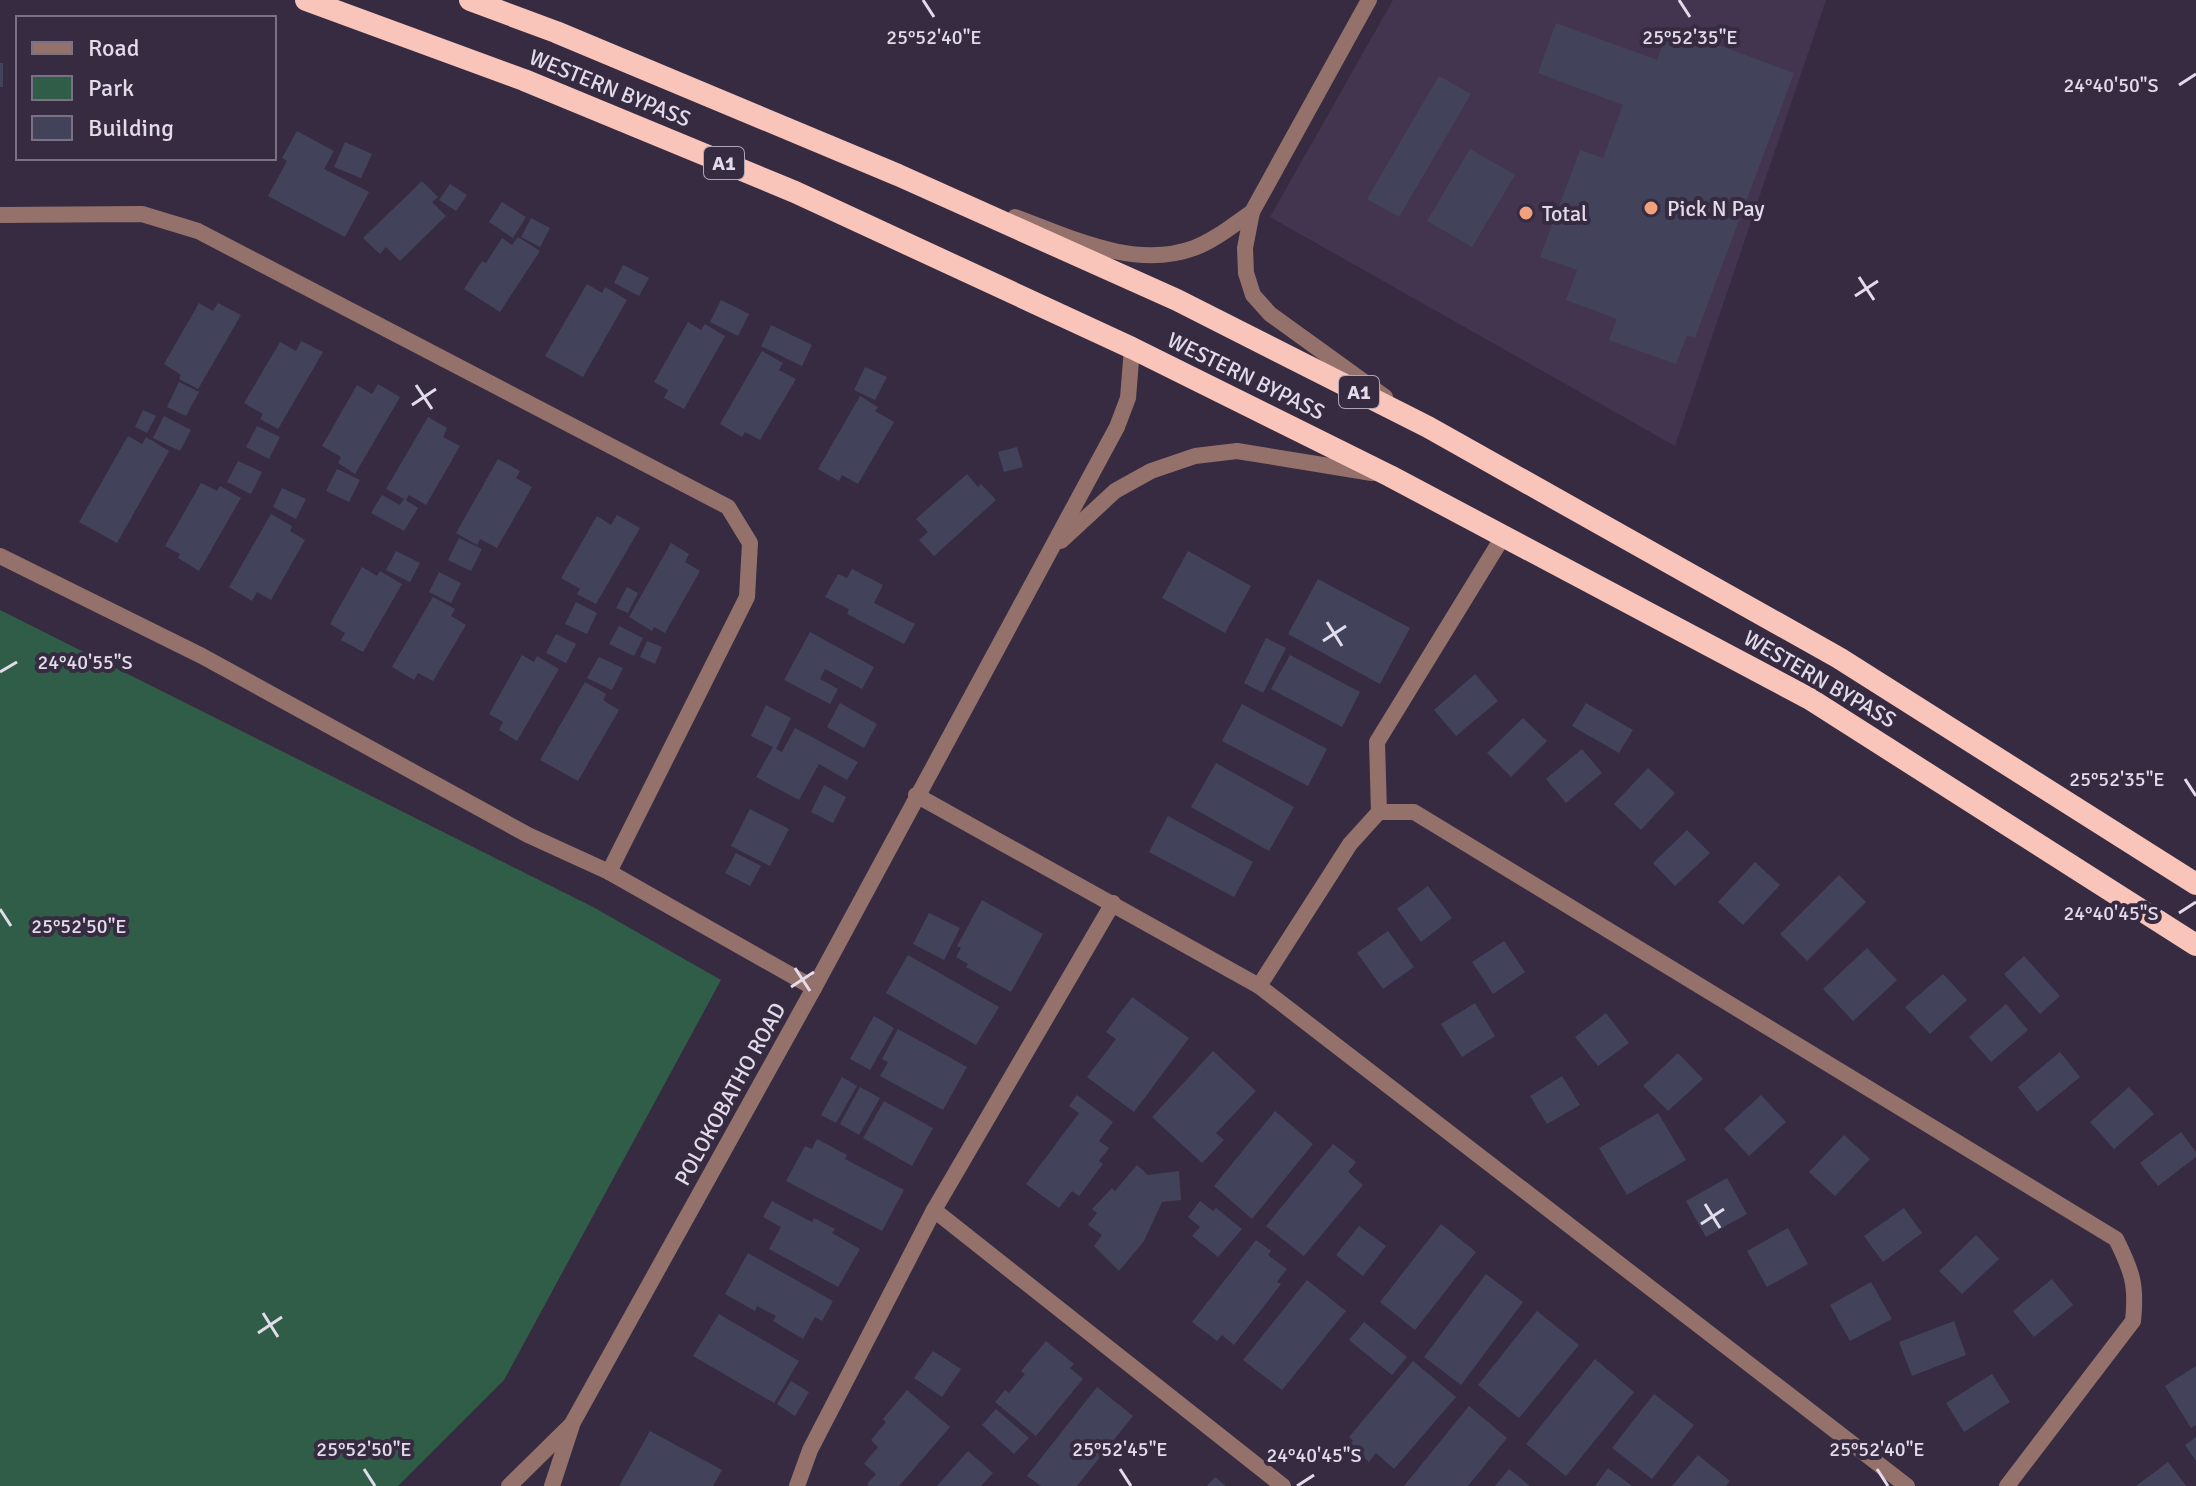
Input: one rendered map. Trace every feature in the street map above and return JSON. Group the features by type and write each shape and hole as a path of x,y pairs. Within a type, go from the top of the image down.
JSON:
{"highway":[{"name":"WESTERN BYPASS","path":"306,0 524,80 795,192 1132,348 1390,476 1810,699 2196,945"},
{"name":"WESTERN BYPASS","path":"470,0 898,175 1177,300 1428,427 1839,658 2196,884"}],"street":[{"path":"1369,0 1252,212 1245,248 1246,273 1253,295 1270,314 1428,427"},
{"path":"898,175 1100,248 1134,256 1192,248 1219,235 1252,212"},
{"path":"0,215 142,214 198,231 728,507 750,543 747,597 609,872"},
{"path":"1046,558 1117,427 1128,398 1132,348"},
{"path":"1046,558 1115,491 1151,471 1195,456 1237,451 1390,476"},
{"path":"1259,986 1350,844 1379,812 1377,742 1504,535"},
{"path":"0,556 202,656 528,835 609,872 814,988"},
{"name":"POLOKOBATHO ROAD","path":"552,1486 573,1422 814,988 1046,558"},
{"path":"916,795 1259,986 1907,1486"},
{"path":"1379,812 1414,812 2116,1239 2132,1270 2136,1293 2133,1321 2007,1486"},
{"path":"797,1486 810,1450 934,1210 1113,903"},
{"path":"934,1210 1283,1486"},
{"path":"509,1486 573,1422"}],"shaded area":[{"path":"1393,0 1826,0 1675,446 1270,217"}],"green space":[{"path":"0,610 593,907 721,980 504,1380 398,1486 0,1486"}],"building":[{"name":"Pick N Pay","path":"1556,23 1657,60 1669,27 1794,73 1695,338 1687,335 1676,364 1609,340 1617,319 1566,300 1577,270 1540,257 1580,150 1603,158 1623,105 1538,73"},
{"path":"0,63 3,63 3,87 0,87"},
{"path":"1439,76 1471,94 1399,217 1367,199"},
{"path":"297,131 334,151 324,169 369,192 345,237 268,196 287,161 282,158"},
{"path":"345,142 372,154 361,178 334,167"},
{"path":"1470,149 1515,175 1472,247 1427,221"},
{"path":"422,181 438,197 432,202 446,216 400,261 386,247 380,254 363,238"},
{"path":"450,184 467,195 456,211 439,200"},
{"path":"502,202 526,217 513,238 489,222"},
{"path":"531,218 550,228 540,247 521,237"},
{"path":"518,237 540,251 500,312 464,289 502,238 512,245"},
{"path":"623,265 649,278 639,296 614,283"},
{"path":"587,284 602,293 605,287 627,300 583,377 545,356"},
{"path":"721,300 749,314 738,336 710,322"},
{"path":"199,303 213,311 218,303 241,315 198,389 179,379 181,375 164,364"},
{"path":"688,322 701,330 705,324 725,336 684,409 664,398 668,390 654,382"},
{"path":"771,325 812,345 802,366 761,346"},
{"path":"301,341 323,352 278,429 260,419 263,414 244,403 280,342 296,351"},
{"path":"762,351 783,363 779,370 796,379 760,440 745,432 742,437 720,424"},
{"path":"865,367 887,377 875,400 854,390"},
{"path":"179,382 199,392 186,416 167,407"},
{"path":"378,384 400,397 355,474 338,463 341,457 322,446 357,385 372,394"},
{"path":"860,396 878,407 875,411 894,422 858,484 842,475 839,481 818,469"},
{"path":"143,410 156,416 147,433 135,427"},
{"path":"164,416 191,430 180,451 153,438"},
{"path":"428,417 447,428 443,437 460,446 426,505 409,495 406,500 386,489"},
{"path":"257,426 280,437 269,459 246,447"},
{"path":"128,436 142,444 146,437 169,451 117,543 79,522"},
{"path":"1017,447 1023,467 1004,472 998,452"},
{"path":"498,459 520,471 516,478 532,487 497,548 480,539 477,545 456,533"},
{"path":"238,461 262,472 251,494 227,482"},
{"path":"337,469 360,480 349,502 326,491"},
{"path":"967,474 996,500 934,556 919,540 928,532 916,519"},
{"path":"201,483 217,491 220,486 241,498 199,571 178,558 180,554 165,546"},
{"path":"282,488 306,499 296,519 273,507"},
{"path":"382,495 400,505 404,499 418,508 404,531 371,513"},
{"path":"271,514 292,526 290,531 305,540 271,600 257,592 252,601 229,587"},
{"path":"617,515 640,528 596,604 577,594 580,589 561,578 597,516 611,525"},
{"path":"459,538 482,549 471,571 448,560"},
{"path":"671,543 689,554 685,562 700,571 665,633 654,627 652,631 629,617"},
{"path":"396,551 420,563 410,582 386,570"},
{"path":"1188,551 1251,586 1225,633 1162,598"},
{"path":"362,567 377,576 380,571 402,584 363,652 341,640 345,633 330,624"},
{"path":"852,569 883,585 874,603 915,624 904,644 847,614 849,609 825,597 838,574 847,578"},
{"path":"439,572 461,583 451,603 429,592"},
{"path":"1318,579 1410,628 1380,684 1288,634"},
{"path":"627,587 638,593 628,613 616,608"},
{"path":"433,597 455,609 451,616 466,625 433,681 418,673 414,680 392,667"},
{"path":"576,602 597,613 587,634 565,624"},
{"path":"619,626 643,638 634,656 609,644"},
{"path":"810,632 874,667 862,689 825,669 820,679 838,689 830,704 784,680"},
{"path":"556,634 576,644 566,663 546,653"},
{"path":"1266,638 1286,648 1263,693 1244,683"},
{"path":"647,641 662,647 655,664 640,657"},
{"path":"522,655 534,662 537,656 559,669 517,741 499,730 503,722 489,714"},
{"path":"1290,655 1360,692 1342,727 1271,689"},
{"path":"599,657 623,668 612,690 587,678"},
{"path":"1475,674 1498,701 1456,736 1434,710"},
{"path":"585,682 606,694 603,700 619,710 578,781 540,760"},
{"path":"840,703 877,724 864,748 827,727"},
{"path":"1586,703 1633,730 1619,753 1572,726"},
{"path":"1242,704 1327,749 1308,786 1222,741"},
{"path":"766,705 791,718 776,749 782,752 795,728 858,762 847,780 819,764 799,800 756,777 773,747 751,736"},
{"path":"1523,718 1547,741 1511,777 1487,753"},
{"path":"1582,749 1602,773 1566,803 1546,779"},
{"path":"1216,763 1294,807 1269,851 1191,807"},
{"path":"1648,768 1675,793 1641,830 1614,804"},
{"path":"824,785 846,797 833,823 811,812"},
{"path":"750,809 789,829 770,866 731,846"},
{"path":"1168,816 1253,862 1234,897 1149,852"},
{"path":"1687,830 1710,853 1675,886 1653,863"},
{"path":"736,853 761,866 750,886 725,873"},
{"path":"1755,862 1780,885 1743,925 1718,902"},
{"path":"1839,875 1866,902 1807,961 1780,934"},
{"path":"1428,886 1452,918 1421,942 1397,909"},
{"path":"982,900 1043,934 1011,992 966,967 968,964 956,957 961,948 957,946"},
{"path":"929,913 960,928 944,960 913,944"},
{"path":"1388,931 1414,967 1383,989 1357,953"},
{"path":"1504,941 1525,972 1493,994 1472,962"},
{"path":"1867,948 1897,980 1853,1021 1823,989"},
{"path":"908,955 999,1007 976,1045 886,993"},
{"path":"2024,956 2060,996 2040,1014 2004,974"},
{"path":"1943,974 1967,1000 1930,1034 1905,1007"},
{"path":"1132,997 1189,1038 1134,1112 1087,1077 1116,1039 1106,1032"},
{"path":"1475,1003 1495,1036 1462,1057 1441,1024"},
{"path":"2006,1004 2028,1030 1991,1062 1969,1037"},
{"path":"1606,1013 1629,1043 1598,1066 1575,1037"},
{"path":"874,1016 894,1028 870,1070 850,1059"},
{"path":"898,1029 967,1067 943,1110 880,1076 888,1062 882,1059"},
{"path":"1213,1051 1256,1091 1216,1133 1224,1140 1202,1163 1152,1117"},
{"path":"2060,1052 2080,1077 2037,1112 2018,1087"},
{"path":"1678,1053 1703,1079 1668,1111 1643,1086"},
{"path":"1562,1076 1580,1105 1547,1124 1530,1096"},
{"path":"842,1077 857,1086 836,1123 821,1115"},
{"path":"860,1087 880,1098 859,1135 840,1124"},
{"path":"2129,1087 2154,1114 2114,1149 2090,1122"},
{"path":"1077,1095 1113,1122 1099,1141 1109,1148 1099,1161 1103,1164 1079,1196 1072,1191 1059,1208 1026,1184 1079,1113 1069,1106"},
{"path":"1761,1095 1786,1122 1749,1156 1724,1129"},
{"path":"884,1101 933,1128 912,1166 863,1138"},
{"path":"1275,1111 1313,1144 1252,1219 1214,1186"},
{"path":"1658,1113 1686,1160 1627,1195 1599,1148"},
{"path":"2181,1132 2196,1152 2196,1157 2158,1186 2140,1163"},
{"path":"1844,1135 1870,1159 1835,1196 1809,1172"},
{"path":"817,1139 847,1155 845,1159 904,1190 882,1231 786,1181 805,1146 812,1149"},
{"path":"1333,1144 1356,1162 1348,1172 1363,1185 1304,1256 1266,1226"},
{"path":"1137,1165 1148,1175 1179,1171 1181,1200 1162,1202 1144,1241 1119,1271 1094,1246 1102,1235 1088,1225 1097,1213 1092,1209 1112,1188 1115,1191"},
{"path":"1727,1178 1747,1214 1706,1237 1686,1201"},
{"path":"772,1201 812,1222 814,1218 835,1229 832,1233 860,1249 838,1287 769,1249 781,1227 763,1217"},
{"path":"1200,1201 1213,1211 1216,1208 1242,1229 1218,1257 1192,1236 1200,1227 1188,1217"},
{"path":"1904,1208 1922,1233 1883,1262 1864,1236"},
{"path":"1441,1224 1476,1252 1415,1330 1380,1302"},
{"path":"1359,1226 1386,1246 1363,1276 1336,1255"},
{"path":"1788,1228 1808,1264 1767,1287 1747,1251"},
{"path":"1976,1235 1999,1259 1962,1294 1939,1271"},
{"path":"1256,1240 1271,1251 1268,1255 1287,1269 1277,1282 1281,1284 1234,1345 1222,1335 1217,1341 1192,1322"},
{"path":"748,1253 833,1301 822,1321 815,1317 803,1339 773,1321 776,1316 757,1306 755,1311 725,1294"},
{"path":"1486,1274 1523,1302 1461,1385 1424,1357"},
{"path":"2052,1279 2073,1305 2034,1337 2013,1311"},
{"path":"1307,1280 1346,1311 1282,1390 1243,1360"},
{"path":"1871,1282 1892,1319 1850,1341 1830,1305"},
{"path":"1537,1311 1579,1345 1519,1418 1478,1385"},
{"path":"719,1314 799,1361 774,1403 693,1356"},
{"path":"1954,1321 1966,1355 1912,1376 1899,1342"},
{"path":"1364,1322 1407,1357 1392,1375 1349,1340"},
{"path":"1046,1341 1074,1364 1070,1368 1083,1379 1036,1436 995,1402 1005,1390 1009,1393 1025,1374 1021,1371"},
{"path":"933,1351 961,1369 942,1397 914,1378"},
{"path":"1595,1359 1634,1392 1566,1476 1526,1444"},
{"path":"1413,1361 1456,1397 1394,1469 1376,1453 1369,1462 1349,1445 1353,1441 1349,1437"},
{"path":"2196,1366 2196,1425 2191,1428 2165,1386"},
{"path":"1992,1374 2010,1402 1964,1432 1946,1403"},
{"path":"791,1381 809,1392 795,1416 777,1404"},
{"path":"1097,1387 1133,1416 1077,1486 1041,1486 1027,1476"},
{"path":"907,1390 950,1427 899,1486 869,1486 867,1484 876,1474 864,1464 878,1447 871,1440 886,1422 883,1419"},
{"path":"1654,1394 1694,1425 1652,1479 1612,1448"},
{"path":"1469,1406 1507,1438 1468,1486 1404,1486"},
{"path":"996,1409 1029,1438 1014,1454 982,1425"},
{"path":"650,1431 722,1470 713,1486 619,1486"},
{"path":"2196,1437 2196,1461 2185,1445"},
{"path":"968,1451 993,1473 981,1486 937,1486"},
{"path":"1698,1455 1730,1481 1726,1486 1672,1486"},
{"path":"2168,1462 2186,1486 2136,1486"},
{"path":"1608,1468 1632,1486 1595,1486"},
{"path":"1509,1469 1530,1486 1495,1486"},
{"path":"1215,1477 1226,1486 1207,1486"}],"place":[{"name":"Pick N Pay","path":"1651,208"},
{"name":"Total","path":"1526,213"}]}
